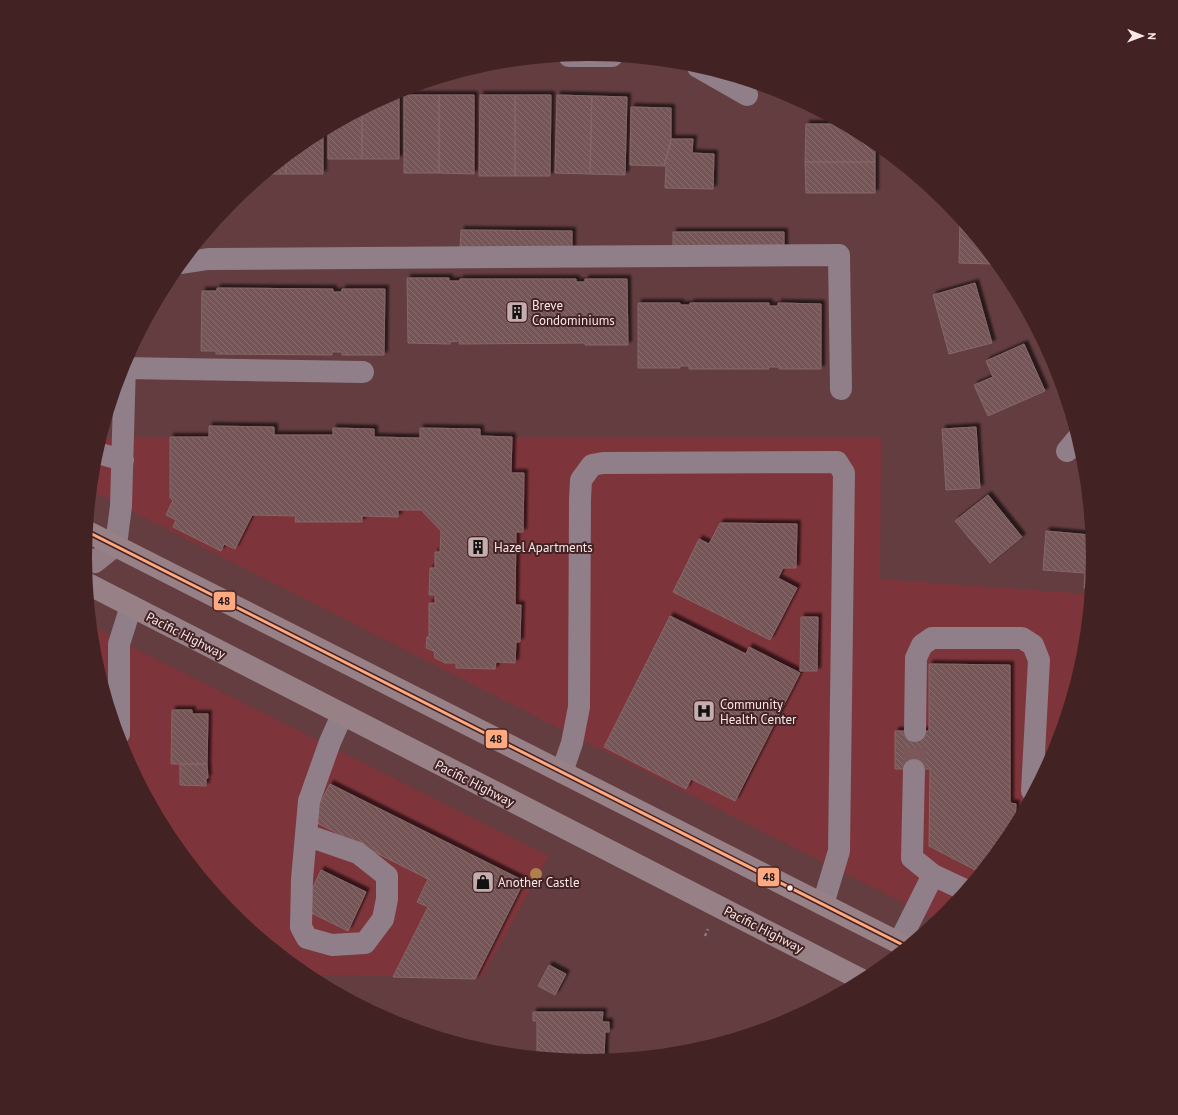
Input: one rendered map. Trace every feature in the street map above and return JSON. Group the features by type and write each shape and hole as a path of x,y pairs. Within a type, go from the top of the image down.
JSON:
{"highway":[{"path":"93,535 900,944"},
{"name":"Pacific Highway","path":"94,587 855,976"}],"main road":[{"path":"92,560 96,562 116,545"}],"street":[{"path":"716,78 747,96"},
{"path":"190,262 216,259 839,255 841,390"},
{"path":"130,366 363,372"},
{"path":"116,545 121,506 125,382"},
{"path":"104,454 123,460"},
{"path":"562,772 572,743 579,707 581,480 592,465 603,463 837,462 844,472 839,851 823,904"},
{"path":"113,697 119,644 131,606"},
{"path":"915,731 916,658 922,645 932,638 1022,638 1033,645 1039,660 1033,780"},
{"path":"306,835 358,853 387,876 387,899 384,919 365,943 332,946 308,938 301,927 302,880 309,801 330,742 342,715"},
{"path":"914,770 912,858 933,875 960,888"},
{"path":"904,941 933,875"}],"path":[{"path":"705,936 709,926"}],"shaded area":[{"path":"108,434 108,437 881,437 880,579 1084,594 1076,654 1069,686 1048,748 1019,806 1002,833 983,860 962,885 931,917 97,494"},
{"path":"98,630 549,856 482,977 321,975 262,931 238,909 216,885 195,860 176,833 159,806 130,748 109,686"}],"building":[{"path":"409,95 439,95 439,173 404,173 404,97"},
{"path":"439,95 474,95 474,174 439,173"},
{"path":"480,95 515,95 515,176 479,176"},
{"path":"515,95 551,95 550,176 515,176"},
{"path":"557,95 592,96 590,174 555,173"},
{"path":"592,96 627,97 625,175 590,174"},
{"path":"399,99 399,159 362,159 362,116"},
{"path":"631,107 671,108 671,143 664,166 630,165"},
{"path":"362,116 362,159 328,159 328,136"},
{"path":"806,124 830,124 875,152 875,162 805,162"},
{"path":"323,139 323,174 286,174 286,165"},
{"path":"671,139 693,139 692,153 714,154 713,189 665,188 666,166 664,166"},
{"path":"805,162 875,162 875,193 806,193"},
{"path":"286,165 286,174 274,174"},
{"path":"960,228 989,264 959,263"},
{"path":"461,230 572,231 572,249 460,247"},
{"path":"673,232 784,232 784,253 673,252"},
{"name":"Breve Condominiums","path":"407,278 449,278 449,281 460,281 460,279 576,279 576,282 585,282 585,279 627,279 628,345 585,345 585,343 459,344 460,341 450,342 450,344 408,343"},
{"path":"975,283 992,343 949,354 933,295"},
{"path":"217,288 333,289 333,292 342,292 342,289 385,289 384,355 342,355 342,352 332,352 332,355 216,354 216,351 201,351 202,291 217,291"},
{"name":"Breve Condominiums","path":"638,303 680,303 680,305 690,305 690,303 769,303 769,306 778,306 778,303 821,304 821,369 779,369 779,367 768,367 769,369 689,369 689,366 680,366 680,368 638,368"},
{"path":"1024,344 1045,391 988,416 974,385 993,377 986,361"},
{"name":"Hazel Apartments","path":"209,426 274,427 274,435 333,435 333,428 374,429 374,437 420,438 420,428 480,429 480,436 512,437 511,473 524,473 523,532 516,532 515,605 521,605 520,642 516,642 515,663 496,662 495,669 456,668 456,663 445,663 435,658 434,651 426,648 427,637 429,637 429,603 435,603 435,595 429,595 430,568 435,568 435,552 440,552 441,531 421,510 398,510 398,517 362,516 362,522 295,522 296,516 252,515 235,549 224,544 221,551 173,527 176,520 166,515 173,500 170,498 170,437 209,437"},
{"path":"976,427 980,488 946,490 942,429"},
{"path":"988,495 1022,537 990,563 955,521"},
{"path":"720,523 797,524 796,568 783,568 778,578 797,588 770,640 673,592 699,539 709,544"},
{"path":"1046,531 1085,535 1086,558 1084,588 1085,573 1043,570"},
{"path":"670,616 746,654 749,647 800,673 735,801 691,779 686,789 604,747"},
{"path":"801,617 818,617 817,671 800,671"},
{"path":"929,664 1010,665 1010,803 1016,804 1016,811 1002,833 975,870 929,846 930,769 895,769 895,731 929,731"},
{"path":"172,710 192,710 192,714 208,714 207,764 171,764"},
{"path":"180,764 207,764 208,778 206,778 206,786 180,785"},
{"path":"330,784 524,881 475,979 393,977 428,907 417,902 428,879 311,820"},
{"path":"321,870 366,892 348,931 303,909"},
{"path":"549,965 566,974 555,995 538,986"},
{"path":"533,1012 603,1012 602,1022 609,1022 609,1032 605,1032 604,1054 537,1051 537,1021 533,1021"}],"tunnel":[{"path":"914,770 915,731"}],"transit line":[{"name":"48","path":"93,535 900,944"}],"place":[{"name":"Breve Condominiums","path":"517,312"},
{"name":"Hazel Apartments","path":"478,547"},
{"name":"Community Health Center","path":"704,711"},
{"name":"Another Castle","path":"483,882"}]}
